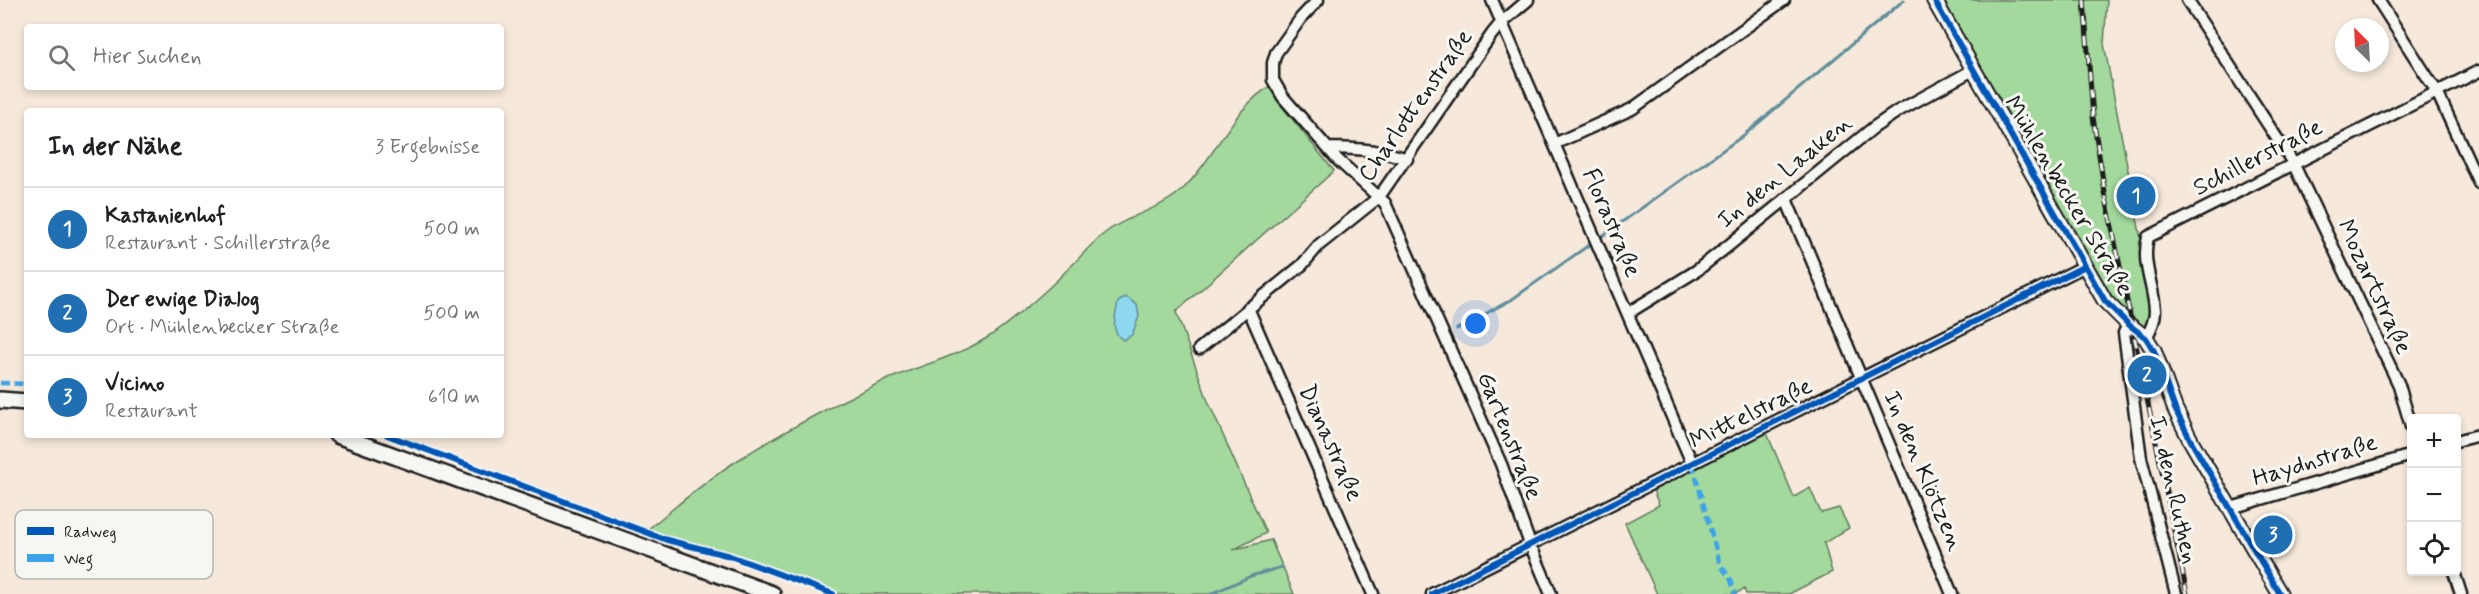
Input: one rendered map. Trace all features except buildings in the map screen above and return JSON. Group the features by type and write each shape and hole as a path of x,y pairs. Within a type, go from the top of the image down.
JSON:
{"main road":[{"name":"Mühlenbecker Straße","path":"1934,0 2105,301 2146,338 2154,351 2175,410 2280,594"},
{"path":"0,400 24,402"},
{"path":"345,438 772,594"}],"street":[{"name":"Gartenstraße","path":"1318,0 1276,53 1272,74 1274,82 1283,97 1328,148 1385,203 1501,464 1551,594"},
{"name":"Florastraße","path":"1492,0 1692,463"},
{"name":"Charlottenstraße","path":"1199,349 1302,265 1319,245 1379,197 1502,23 1528,0"},
{"path":"1554,144 1632,109 1784,0"},
{"name":"Mozartstraße","path":"2187,0 2293,164 2398,385 2407,414"},
{"path":"2378,0 2437,92 2479,183"},
{"name":"In den Laaken","path":"1628,313 1696,271 1873,128 1898,111 1973,70"},
{"name":"Schillerstraße","path":"2146,338 2155,313 2146,269 2145,250 2148,237 2479,71"},
{"path":"1328,148 1382,152 1407,159"},
{"name":"In den Klötzen","path":"1786,199 1952,594"},
{"name":"Mittelstraße","path":"1432,594 2085,266"},
{"name":"Dianastraße","path":"1248,309 1373,594"},
{"name":"In den Ruthen","path":"2128,324 2124,333 2141,458 2176,594"},
{"path":"2461,440 2479,435"},
{"name":"Haydnstraße","path":"2231,508 2407,456"},
{"path":"2455,576 2461,594"}],"green space":[{"path":"1934,0 2107,0 2104,44 2155,313 2149,333 2132,338 2126,317 2105,289"},
{"path":"1272,85 1276,99 1334,171 1176,312 1208,401 1266,533 1233,550 1271,540 1294,594 838,594 730,554 663,536 648,529 726,468 787,431 873,386 962,351 990,336 1040,296 1105,233 1124,221 1165,202 1184,188 1206,162 1246,106"},
{"path":"1766,431 1794,497 1810,488 1821,513 1839,508 1849,528 1824,543 1832,572 1789,594 1746,594 1744,589 1735,594 1657,594 1625,523 1659,505 1653,490"}],"water":[{"path":"1126,297 1137,305 1139,316 1132,335 1123,340 1116,332 1114,322 1118,302"}],"waterway":[{"path":"1601,237 1744,135 1904,0"},
{"path":"1457,329 1511,300 1589,245"},
{"path":"1211,594 1251,576 1282,567"}],"railway":[{"path":"2084,0 2093,117 2105,193 2187,594"}],"marked path":[{"path":"0,383 24,384"},
{"path":"1692,463 1720,564 1731,580 1735,594"}],"cycle path":[{"path":"1934,0 2105,301 2146,338 2154,351 2175,409 2191,441 2280,594"},
{"path":"1432,594 2085,266"},
{"path":"395,438 667,540 730,556 833,594"}],"place":[{"name":"Kastanienhof","path":"2136,196"},
{"name":"Der ewige Dialog","path":"2147,375"},
{"name":"Vicino","path":"2273,535"}]}
